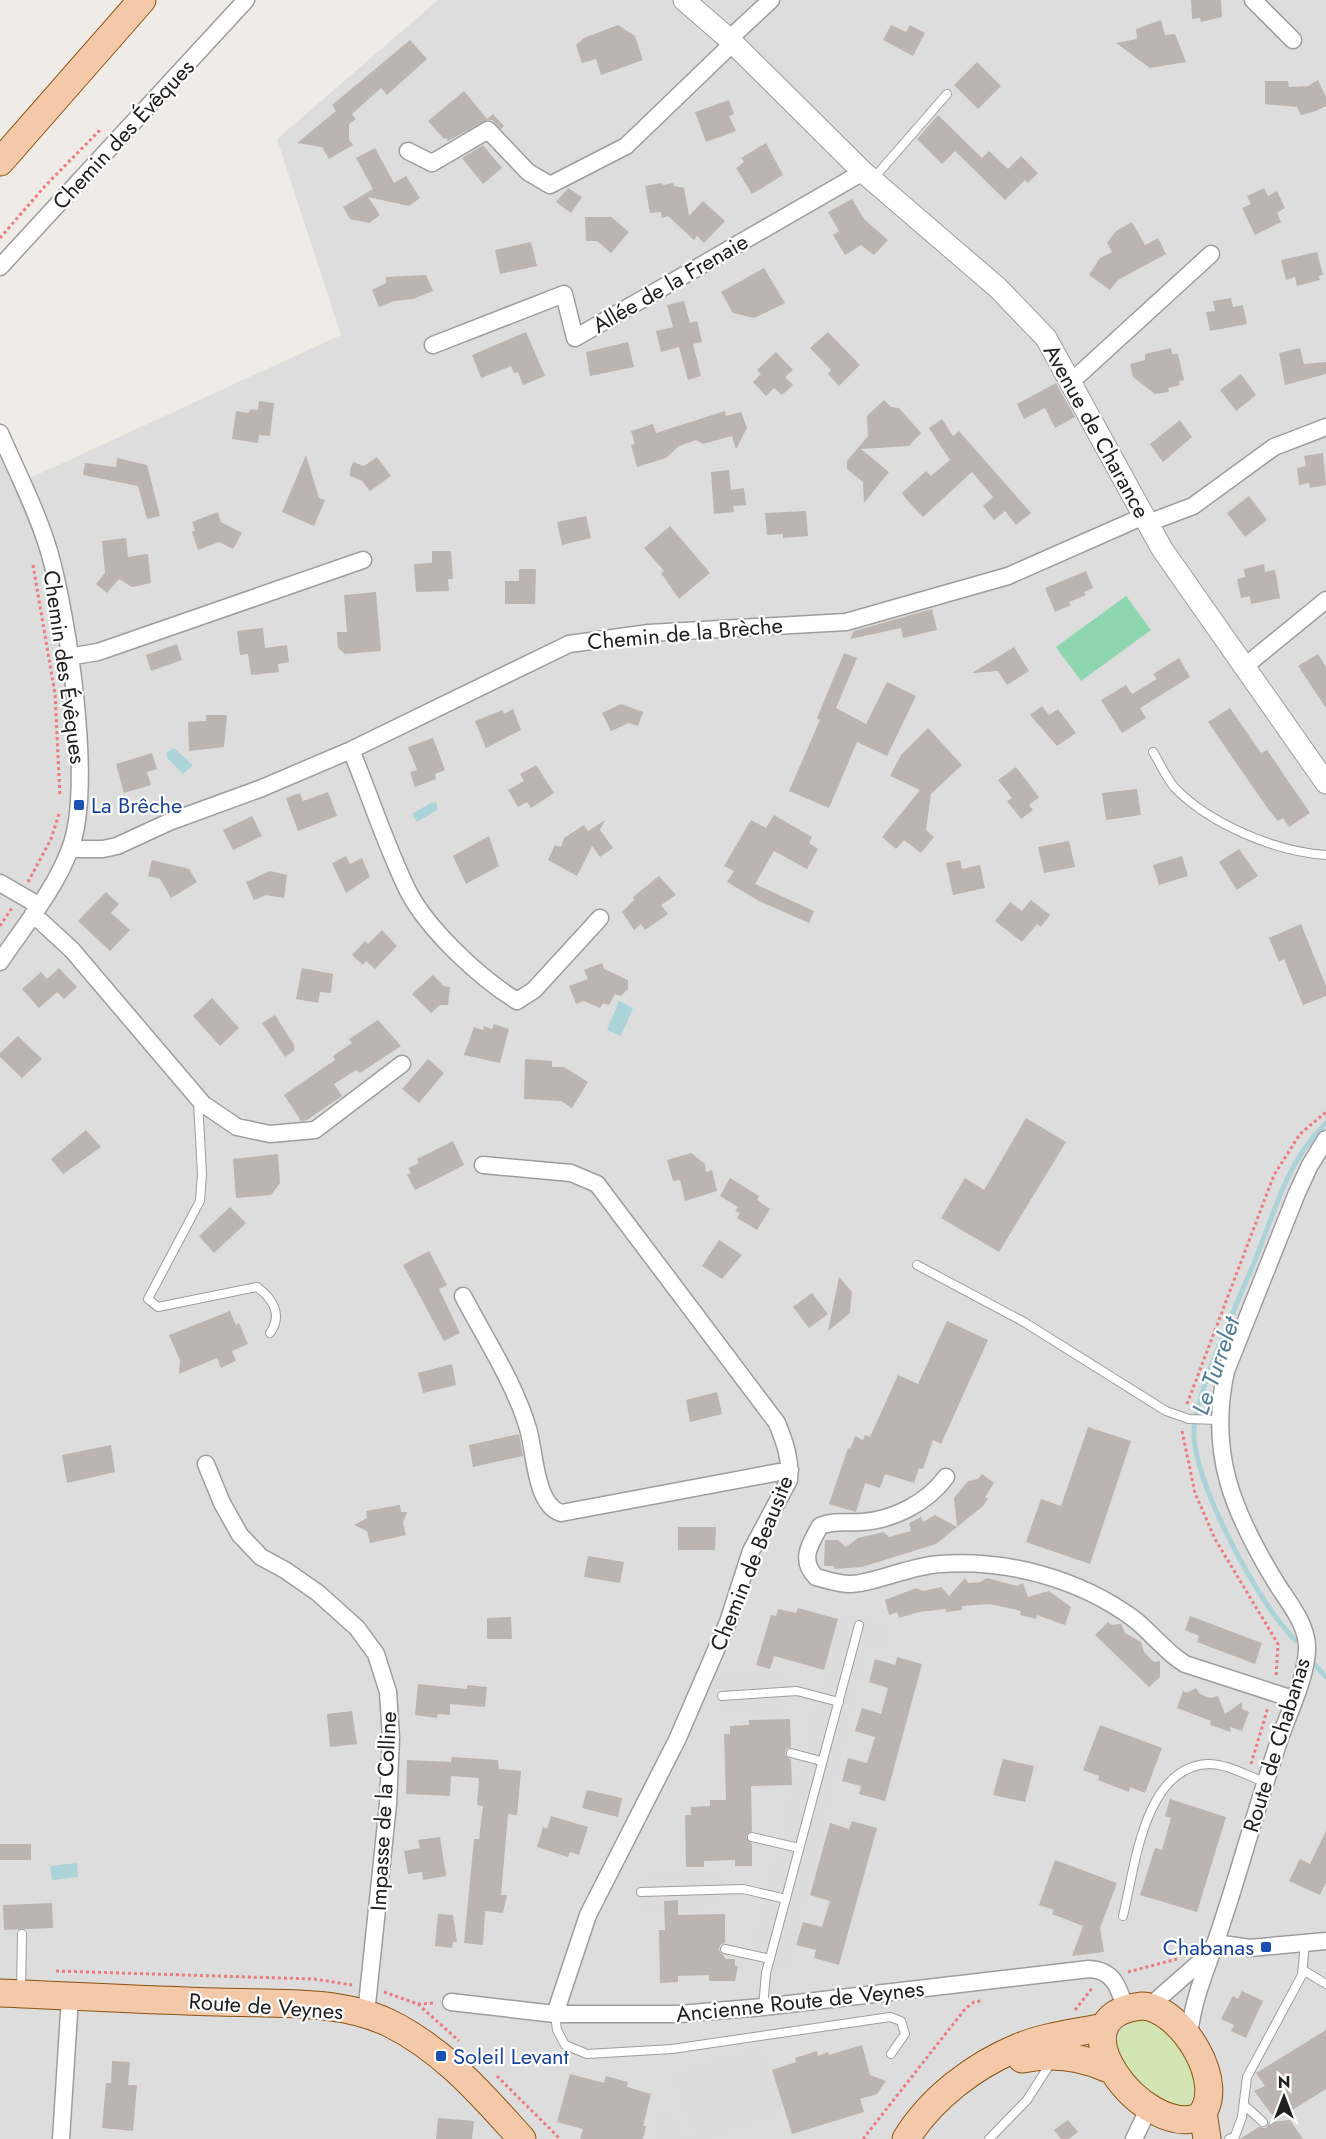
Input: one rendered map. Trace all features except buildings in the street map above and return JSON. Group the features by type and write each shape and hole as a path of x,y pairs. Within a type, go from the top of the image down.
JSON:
{"main road":[{"path":"0,162 142,0"},
{"name":"Route de Veynes","path":"14,1986 70,1997 314,2006 366,2014 408,2033 441,2056 522,2139"},
{"path":"1055,2047 1104,2027 1114,2014 1138,2007 1162,2010 1189,2036 1209,2079 1209,2097 1203,2112 1193,2122 1181,2127 1155,2131 1128,2103 1106,2068 1102,2049 1104,2027"},
{"path":"906,2139 927,2112 971,2072 1021,2046 1055,2047 1106,2068"},
{"path":"1203,2112 1207,2139"}],"street":[{"name":"Chemin des Évêques","path":"0,267 246,0"},
{"name":"Avenue de Charance","path":"684,0 731,41 868,176 998,288 1046,338 1072,381 1146,519 1201,608 1326,783"},
{"path":"408,151 432,163 488,130 528,172 550,185 626,146 771,0"},
{"path":"1253,0 1293,40"},
{"name":"Allée de la Frenaie","path":"433,345 564,294 575,338 868,176"},
{"path":"1072,381 1211,254"},
{"name":"Chemin de la Brèche","path":"70,849 103,849 117,846 351,750 569,644 649,633 846,621 1008,576 1146,519 1192,506 1274,447 1326,427"},
{"name":"Chemin des Évêques","path":"0,433 6,467 49,551 68,657 80,770 79,805 70,849 35,909 0,962"},
{"path":"68,657 98,652 363,560"},
{"path":"1244,667 1326,600"},
{"path":"351,750 409,892 440,934 504,993 517,1001 534,990 600,918"},
{"path":"0,884 20,895 35,909 198,1098 237,1127 270,1134 315,1130 402,1064"},
{"name":"Route de Chabanas","path":"1189,2036 1195,1996 1305,1660 1305,1634 1259,1554 1242,1517 1222,1460 1212,1421 1226,1371 1310,1165 1326,1139"},
{"name":"Chemin de Beausite","path":"483,1165 571,1173 597,1184 777,1423 787,1447 790,1470 789,1480 751,1551 728,1622 677,1740 588,1915 555,2014"},
{"path":"463,1296 516,1397 528,1430 544,1500 551,1510 561,1513 790,1470"},
{"name":"Impasse de la Colline","path":"206,1464 222,1503 240,1535 261,1557 285,1570 318,1593 357,1628 376,1654 388,1692 392,1738 388,1804 366,2014"},
{"path":"946,1478 937,1490 904,1510 863,1522 833,1522 820,1526 806,1559 806,1566 816,1577 859,1584 914,1567 940,1564 969,1563 1034,1572 1075,1586 1107,1602 1134,1620 1174,1658 1185,1664 1293,1699"},
{"path":"1113,1978 1138,2007 1212,1948 1250,1948 1326,1941"},
{"name":"Ancienne Route de Veynes","path":"452,2002 555,2014 679,2014 763,2007 1089,1970 1105,1972 1113,1978"},
{"path":"61,2139 70,1997"}],"lane":[{"path":"868,176 947,94"},
{"path":"1154,752 1174,787 1206,814 1243,833 1326,855"},
{"path":"198,1098 202,1174 200,1201 148,1299 158,1307 257,1287 268,1296 276,1309 275,1325 270,1333"},
{"path":"917,1264 1024,1322 1166,1411 1212,1421"},
{"path":"763,2007 770,1959 859,1625"},
{"path":"722,1696 796,1691 839,1702"},
{"path":"791,1754 821,1761"},
{"path":"1123,1916 1150,1811 1169,1780 1185,1770 1207,1764 1220,1765 1265,1782"},
{"path":"752,1837 799,1848"},
{"path":"641,1892 743,1889 786,1899"},
{"path":"14,1986 22,1934"},
{"path":"1228,2139 1235,2136 1244,2105 1247,2077 1303,1970 1305,1943"},
{"path":"726,1949 770,1959"},
{"path":"1303,1970 1326,1984"},
{"path":"555,2014 557,2030 565,2045 587,2054 672,2049 890,2017 901,2021 905,2034 891,2054"},
{"path":"989,2139 1027,2100 1055,2047"},
{"path":"1244,2105 1263,2122"}],"path":[{"path":"31,555 55,694 60,756 60,801"},
{"path":"0,926 51,839 60,812"},
{"path":"1272,1692 1278,1664 1278,1644 1215,1539 1195,1493 1185,1451 1186,1417 1274,1174 1300,1134 1326,1112"},
{"path":"1084,1987 1104,1984 1113,1978 1182,1957"},
{"path":"14,1986 314,1979 370,1987 418,2004"},
{"path":"863,2139 964,2009 974,2002 983,2000"}],"shaded area":[{"path":"438,0 1326,0 1326,2139 0,2139 0,421 30,478 341,335 277,139"},
{"path":"842,1612 894,1624 887,1648 870,1644 788,1971 761,1964 765,1951 750,1948 813,1702 789,1700 787,1713 719,1717 717,1699 713,1699 714,1684 721,1672 786,1671 786,1681 823,1684"},
{"path":"724,1867 725,1909 680,1910 679,1898 662,1898 662,1913 637,1914 636,1884 648,1883 648,1869"},
{"path":"762,2045 784,2115 711,2139 651,2139 657,2112 679,2117 680,2131 698,2136 698,2128 687,2129 669,2072"}],"green space":[{"path":"1126,596 1151,630 1081,681 1056,647"},
{"path":"1138,2019 1152,2020 1162,2026 1180,2045 1192,2071 1194,2084 1193,2096 1188,2106 1149,2107 1115,2050 1120,2030"}],"water":[{"path":"174,748 193,765 183,774 167,758 167,752"},
{"path":"432,802 437,803 437,810 417,822 412,814"},
{"path":"619,1001 633,1008 621,1036 607,1030"},
{"path":"77,1863 78,1877 52,1880 50,1866"}],"waterway":[{"name":"Le Turrelet","path":"1295,1640 1264,1600 1232,1545 1207,1488 1194,1439 1195,1423 1207,1377 1274,1210 1295,1164 1304,1149 1326,1123"},
{"name":"Le Turrelet","path":"1315,1665 1326,1677"}],"place":[{"name":"La Brêche","path":"79,805"},
{"name":"Chabanas","path":"1266,1947"},
{"name":"Soleil Levant","path":"441,2056"}]}
